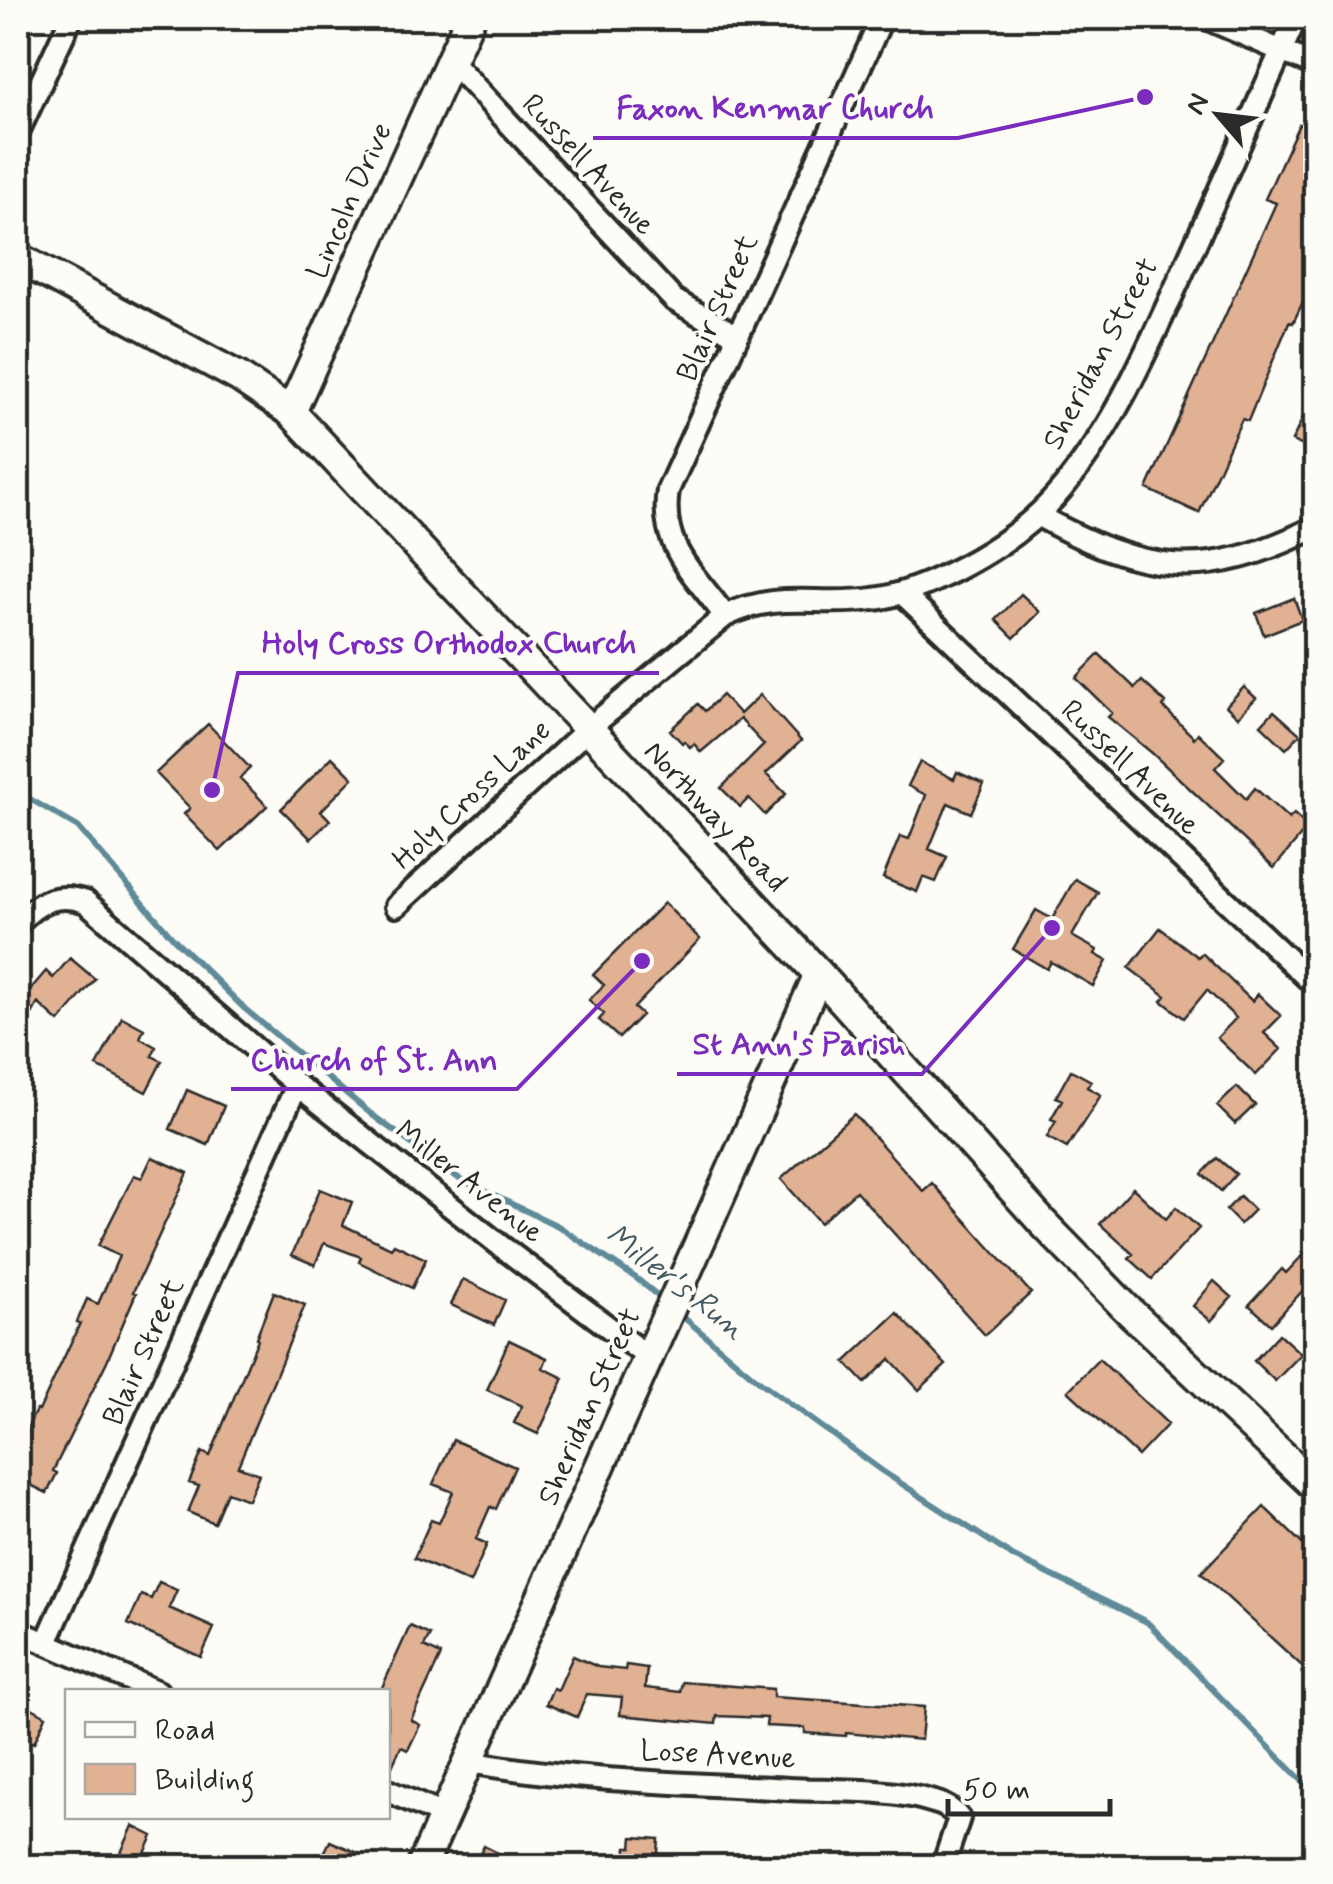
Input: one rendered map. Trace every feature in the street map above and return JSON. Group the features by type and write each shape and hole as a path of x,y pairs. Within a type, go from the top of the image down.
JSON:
{"street":[{"path":"18,132 71,18"},
{"name":"Lincoln Drive","path":"291,412 470,18"},
{"name":"Blair Street","path":"725,616 670,540 664,511 668,490 882,18"},
{"path":"1206,18 1316,66"},
{"name":"Sheridan Street","path":"588,729 725,616 768,600 871,600 902,593 977,558 1037,514 1100,438 1153,338 1296,18"},
{"name":"Russell Avenue","path":"450,60 674,300 737,336"},
{"name":"Northway Road","path":"18,258 239,377 291,412 819,974 1054,1235 1316,1487"},
{"path":"1037,514 1120,555 1176,565 1243,558 1316,527"},
{"name":"Russell Avenue","path":"902,593 1316,986"},
{"name":"Holy Cross Lane","path":"396,906 588,729"},
{"name":"Miller Avenue","path":"18,922 43,901 73,897 86,902 297,1086 648,1357"},
{"name":"Sheridan Street","path":"422,1866 819,974"},
{"name":"Blair Street","path":"46,1643 297,1086"},
{"path":"18,1630 151,1689"},
{"name":"Lose Avenue","path":"469,1762 530,1773 877,1794 934,1802 955,1812 958,1818 943,1866"},
{"path":"390,1792 444,1816"}],"building":[{"path":"1299,124 1316,132 1316,274 1293,323 1289,322 1248,421 1242,419 1199,513 1147,489 1276,203 1265,199"},
{"path":"1316,390 1316,452 1292,441"},
{"path":"1021,594 1040,612 1014,638 996,620"},
{"path":"1294,598 1302,620 1264,635 1256,613"},
{"path":"1099,654 1135,688 1142,681 1194,738 1198,733 1224,758 1215,768 1246,799 1255,788 1289,819 1294,814 1308,827 1274,868 1108,717 1112,713 1076,678"},
{"path":"1244,687 1256,698 1238,717 1226,706"},
{"path":"722,695 740,714 760,695 801,741 766,774 786,794 765,815 749,798 740,807 721,788 764,745 740,719 701,752 694,744 690,747 682,743 670,730 698,704 705,711"},
{"path":"1274,711 1300,734 1286,749 1261,725"},
{"path":"208,724 250,768 240,778 267,806 220,851 184,814 190,808 156,773"},
{"path":"332,757 353,778 321,811 330,820 311,839 281,809"},
{"path":"920,762 954,779 957,772 984,784 971,813 948,803 929,849 947,857 936,882 923,877 917,892 883,878 900,836 909,839 926,795 908,786"},
{"path":"1075,879 1098,892 1072,936 1097,950 1095,954 1107,961 1093,986 1051,962 1047,969 1013,949 1036,910 1052,919"},
{"path":"664,903 700,939 634,1008 642,1015 619,1038 599,1020 604,1014 589,1000 604,985 593,975"},
{"path":"1160,928 1198,957 1202,953 1252,1001 1258,994 1281,1016 1264,1033 1281,1049 1256,1075 1217,1038 1236,1018 1207,990 1184,1018 1162,1001 1166,996 1129,968"},
{"path":"70,958 95,979 59,1022 38,1003 18,1041 18,1004 46,971 53,978"},
{"path":"122,1017 144,1029 140,1038 156,1047 152,1056 162,1061 146,1092 97,1066"},
{"path":"1071,1070 1091,1081 1087,1087 1101,1095 1067,1148 1047,1137 1056,1121 1051,1119 1062,1100 1056,1097"},
{"path":"1237,1087 1255,1105 1235,1124 1217,1106"},
{"path":"187,1090 224,1106 208,1145 170,1129"},
{"path":"854,1114 923,1191 932,1183 1031,1293 985,1335 856,1191 820,1223 781,1179"},
{"path":"152,1157 188,1173 133,1292 136,1293 107,1361 53,1471 57,1473 47,1493 18,1479 18,1447 36,1410 39,1411 80,1323 77,1322 87,1299 98,1304 119,1256 98,1246 134,1175 142,1178"},
{"path":"1217,1158 1236,1174 1221,1191 1202,1174"},
{"path":"1133,1188 1166,1219 1176,1207 1199,1228 1152,1279 1129,1258 1133,1254 1100,1224"},
{"path":"320,1189 352,1202 343,1225 391,1248 394,1244 426,1259 412,1288 359,1262 361,1257 324,1243 315,1265 292,1255"},
{"path":"1240,1196 1254,1210 1240,1224 1226,1210"},
{"path":"1316,1241 1316,1276 1271,1325 1249,1305 1282,1269 1286,1273"},
{"path":"463,1279 505,1300 494,1325 451,1305"},
{"path":"1214,1281 1232,1297 1211,1321 1193,1306"},
{"path":"274,1292 305,1305 238,1466 259,1474 248,1500 227,1492 214,1523 188,1512 199,1486 189,1483 202,1452 210,1456"},
{"path":"897,1313 946,1365 919,1390 890,1359 865,1383 845,1362"},
{"path":"1279,1334 1301,1354 1275,1381 1254,1361"},
{"path":"509,1340 547,1358 543,1368 564,1378 538,1434 514,1423 522,1406 487,1390"},
{"path":"1099,1359 1168,1424 1138,1456 1068,1391"},
{"path":"453,1440 515,1467 496,1509 490,1507 476,1539 487,1544 470,1583 414,1558 431,1520 439,1523 453,1492 433,1484"},
{"path":"1264,1507 1316,1557 1316,1679 1201,1573"},
{"path":"159,1582 177,1590 169,1608 214,1628 201,1657 128,1624 141,1595 151,1599"},
{"path":"410,1626 430,1635 424,1647 441,1655 411,1720 420,1725 408,1750 401,1747 390,1771 390,1689 381,1689"},
{"path":"573,1656 598,1667 647,1668 645,1688 680,1692 682,1682 773,1689 773,1697 924,1707 921,1740 805,1733 805,1728 766,1726 767,1718 717,1716 716,1724 620,1715 622,1697 587,1694 577,1717 546,1704 553,1688 558,1690"},
{"path":"18,1700 46,1716 34,1743 18,1736"},
{"path":"133,1826 153,1836 139,1866 115,1866"},
{"path":"633,1837 659,1839 657,1866 625,1866 627,1847 632,1847"},
{"path":"330,1841 358,1853 352,1866 318,1866"},
{"path":"484,1846 524,1866 474,1866"}],"waterway":[{"name":"Miller's Run","path":"18,792 78,827 173,938 245,1009 371,1114 461,1180 558,1226 667,1303"},
{"name":"Miller's Run","path":"676,1311 759,1381 882,1471 1014,1557 1147,1622 1316,1795"}],"place":[{"name":"Faxon Kenmar Church","path":"1145,97"},
{"name":"Holy Cross Orthodox Church","path":"212,790"},
{"name":"St Ann's Parish","path":"1052,928"},
{"name":"Church of St. Ann","path":"642,961"}]}
